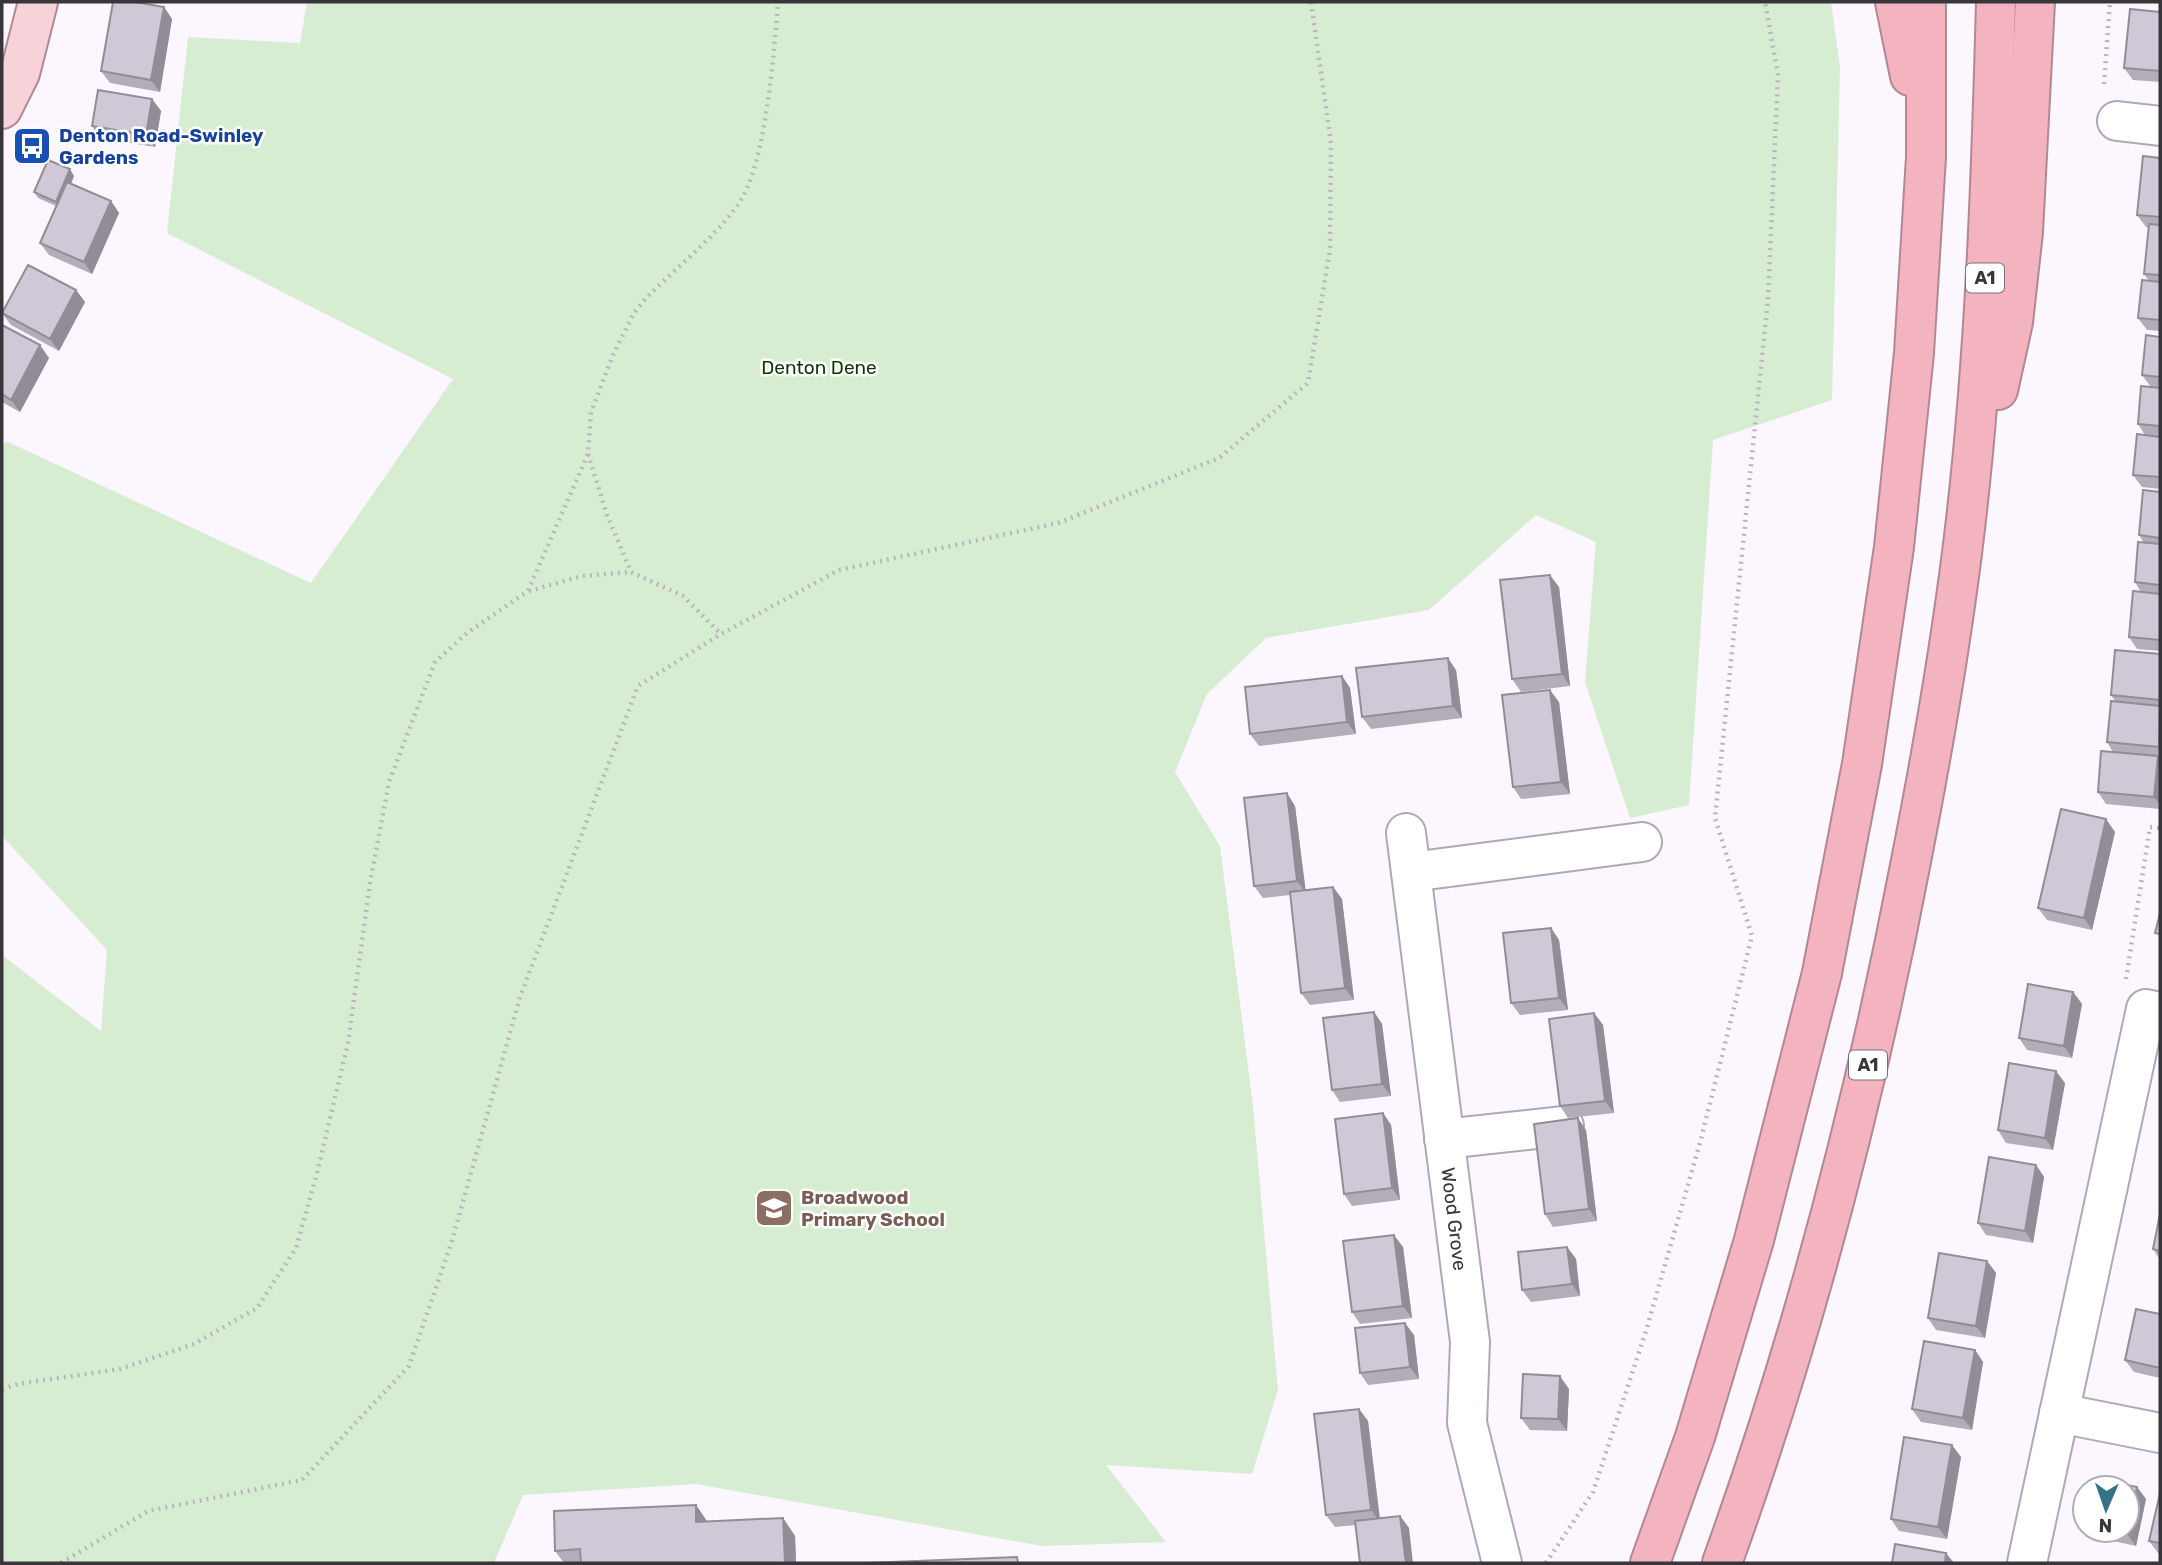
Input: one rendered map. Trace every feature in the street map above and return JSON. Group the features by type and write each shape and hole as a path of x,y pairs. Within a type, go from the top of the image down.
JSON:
{"highway":[{"path":"1895,2 1926,157"},
{"path":"1650,1563 1695,1437 1754,1240 1822,973 1862,764 1895,547 1913,353 1926,157 1926,2"},
{"name":"A1","path":"1722,1563 1760,1457 1820,1260 1882,1008 1928,774 1962,553 1981,355 1992,160 1996,2"},
{"name":"A1","path":"1962,553 2013,323 2023,232 2035,2"}],"main road":[{"path":"2,109 20,73 38,2"}],"street":[{"path":"2117,121 2160,125"},
{"name":"Wood Grove","path":"1406,833 1470,1342 1467,1423 1502,1563"},
{"path":"1411,872 1642,842"},
{"path":"2027,1563 2059,1413 2153,1010"},
{"path":"1444,1139 1564,1126"},
{"path":"2059,1413 2160,1433"}],"path":[{"path":"528,591 588,454 591,412 613,355 634,313 738,205 750,183 772,68 778,2"},
{"path":"61,1563 148,1511 302,1480 409,1366 452,1241 520,997 638,686 721,634 839,570 1058,523 1219,458 1308,383 1330,249 1331,143 1311,2"},
{"path":"1546,1563 1593,1492 1646,1331 1700,1143 1752,936 1714,818 1768,299 1778,75 1765,2"},
{"path":"2110,2 2103,106 2117,121"},
{"path":"588,454 607,514 631,572"},
{"path":"2,1388 120,1369 194,1344 257,1308 296,1248 348,1042 370,883 389,782 435,662 467,633 528,591 582,576 631,572 683,596 721,634"},
{"path":"2153,1010 2125,978 2150,827 2160,828"}],"green space":[{"name":"Denton Dene","path":"307,2 1831,2 1840,67 1832,400 1713,440 1689,805 1630,818 1585,682 1596,542 1536,515 1429,610 1266,638 1207,694 1175,772 1220,846 1253,1106 1278,1390 1252,1474 1106,1465 1166,1542 1042,1546 696,1484 523,1495 494,1563 2,1563 2,955 101,1031 107,950 2,836 2,447 6,441 311,583 453,379 167,233 188,37 300,43"}],"building":[{"path":"113,2 135,2 164,7 151,80 101,71"},
{"path":"2130,9 2160,12 2160,71 2124,68"},
{"path":"98,90 152,99 146,135 92,126"},
{"path":"2143,156 2160,158 2160,217 2137,215"},
{"path":"48,160 70,169 56,202 34,192"},
{"path":"67,182 111,201 84,262 40,243"},
{"path":"2149,224 2160,225 2160,275 2144,274"},
{"path":"28,265 76,290 50,339 2,313"},
{"path":"2142,280 2160,282 2160,320 2138,318"},
{"path":"2,325 40,345 11,400 2,394"},
{"path":"2146,335 2160,337 2160,377 2142,375"},
{"path":"2141,386 2160,388 2160,426 2138,424"},
{"path":"2137,434 2160,437 2160,477 2133,475"},
{"path":"2143,490 2160,492 2160,538 2139,535"},
{"path":"2138,542 2160,544 2160,585 2135,582"},
{"path":"1550,575 1562,674 1512,679 1500,580"},
{"path":"2133,591 2160,594 2160,640 2129,637"},
{"path":"2115,650 2160,654 2160,700 2111,695"},
{"path":"1448,658 1453,706 1362,717 1356,668"},
{"path":"1342,676 1347,722 1250,734 1245,687"},
{"path":"1550,690 1561,782 1513,787 1502,695"},
{"path":"2111,701 2160,706 2159,747 2107,742"},
{"path":"2101,751 2158,756 2154,797 2098,792"},
{"path":"1287,793 1297,881 1254,886 1244,798"},
{"path":"2061,809 2106,819 2084,918 2038,908"},
{"path":"1333,887 1345,988 1301,993 1290,892"},
{"path":"2160,913 2160,934 2155,933"},
{"path":"1551,928 1559,998 1511,1003 1503,933"},
{"path":"2028,984 2073,992 2064,1046 2019,1038"},
{"path":"1374,1012 1382,1084 1332,1090 1323,1018"},
{"path":"1594,1013 1605,1101 1560,1106 1549,1019"},
{"path":"2009,1063 2056,1071 2045,1138 1998,1130"},
{"path":"1383,1113 1392,1188 1344,1194 1335,1119"},
{"path":"1578,1118 1589,1209 1545,1214 1534,1124"},
{"path":"1989,1157 2036,1165 2025,1231 1978,1223"},
{"path":"2160,1214 2160,1251 2153,1249"},
{"path":"1394,1235 1403,1306 1352,1312 1343,1241"},
{"path":"1567,1247 1572,1284 1522,1290 1518,1252"},
{"path":"1939,1253 1987,1261 1976,1326 1928,1318"},
{"path":"2136,1309 2160,1314 2160,1368 2125,1360"},
{"path":"1405,1323 1410,1367 1360,1373 1355,1328"},
{"path":"1924,1341 1975,1350 1963,1418 1912,1409"},
{"path":"1523,1374 1560,1376 1558,1419 1521,1418"},
{"path":"1359,1409 1371,1510 1326,1515 1314,1414"},
{"path":"1904,1437 1952,1445 1938,1527 1891,1519"},
{"path":"2160,1493 2160,1543 2149,1541"},
{"path":"696,1505 696,1522 783,1518 785,1563 581,1563 580,1549 555,1551 554,1511"},
{"path":"1400,1516 1406,1563 1360,1563 1355,1521"},
{"path":"1895,1544 1946,1553 1945,1563 1892,1563"},
{"path":"1017,1557 1018,1563 866,1563"}],"place":[{"name":"Denton Road-Swinley Gardens","path":"32,146"},
{"name":"Broadwood Primary School","path":"774,1208"}]}
